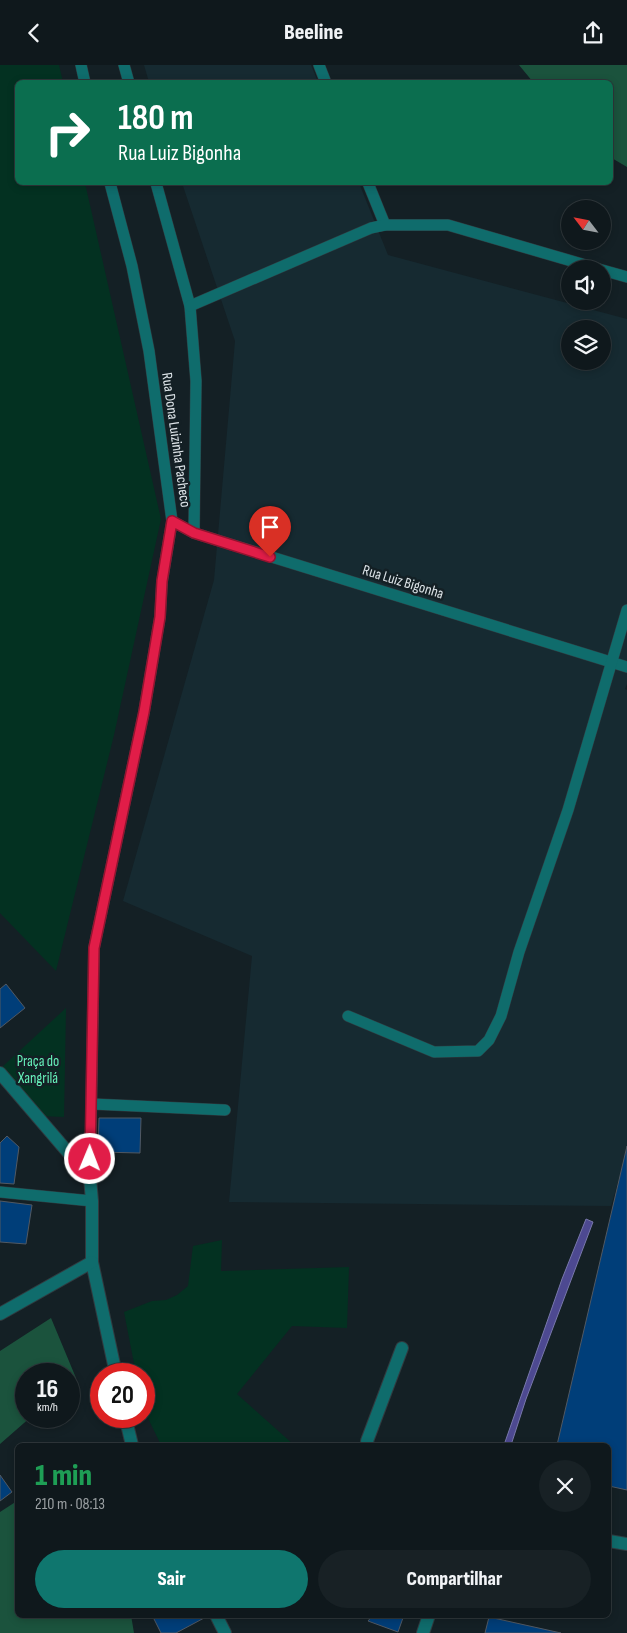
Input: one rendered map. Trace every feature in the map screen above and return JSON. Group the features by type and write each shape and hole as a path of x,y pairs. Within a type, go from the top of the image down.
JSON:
{"street":[{"path":"0,1073 90,1178 92,1262 114,1363"},
{"path":"0,1314 92,1262"},
{"path":"368,1443 402,1348"},
{"path":"128,1428 132,1443"},
{"path":"611,1541 627,1544"},
{"path":"218,1618 225,1633"},
{"path":"423,1633 428,1618"}],"lane":[{"path":"81,65 84,80"},
{"path":"124,65 128,80"},
{"path":"319,65 325,80"},
{"name":"Rua Dona Luizinha Pacheco","path":"90,1178 94,948 144,712 160,617 162,581 172,521 149,351 132,267 111,185"},
{"path":"157,185 190,306 196,381 194,533"},
{"path":"369,185 385,225"},
{"path":"190,306 371,228 385,225 448,225 568,260"},
{"path":"611,273 627,277"},
{"name":"Rua Luiz Bigonha","path":"172,521 194,533 627,667"},
{"path":"348,1016 434,1052 478,1051 489,1040 501,1017 519,952 568,810 627,610"},
{"path":"92,1104 224,1110"},
{"path":"0,1192 92,1201"}],"shaded area":[{"path":"144,65 311,65 317,80 148,80"},
{"path":"183,185 360,185 388,255 561,301 561,310 593,310 627,319 627,684 625,689 627,690 627,1151 611,1206 229,1202 252,956 123,901 214,580 235,341"},
{"path":"586,1219 593,1222 526,1399 512,1443 505,1443 562,1279"}],"green space":[{"path":"0,65 59,65 63,80 15,80 15,185 85,185 161,519 114,735 56,971 0,913"},
{"path":"519,65 627,65 627,167 613,159 613,80 531,80"},
{"name":"Praça do Xangrilá","path":"66,1008 64,1117 41,1116 1,1068"},
{"path":"222,1240 221,1271 349,1267 347,1328 292,1326 237,1394 292,1443 160,1443 153,1428 155,1428 155,1363 134,1363 124,1312 152,1301 166,1300 177,1295 188,1286 193,1246"},
{"path":"51,1318 70,1363 15,1363 15,1428 18,1428 0,1444 0,1351"},
{"path":"15,1502 15,1618 132,1618 134,1633 0,1633 0,1512"}],"building":[{"path":"6,984 25,1008 0,1028 0,989"},
{"path":"99,1118 141,1118 140,1153 98,1152"},
{"path":"7,1136 19,1147 14,1184 0,1183 0,1143"},
{"path":"627,1146 627,1490 611,1486 611,1443 557,1443"},
{"path":"0,1201 32,1205 26,1244 0,1242"},
{"path":"0,1475 12,1492 0,1501"},
{"path":"154,1618 204,1618 176,1633 161,1633"},
{"path":"370,1618 403,1618 398,1632 368,1621"},
{"path":"489,1618 494,1618 561,1633 485,1633"}],"route":[{"path":"90,1159 94,948 144,712 160,617 162,581 172,521 194,533 270,557"}]}
